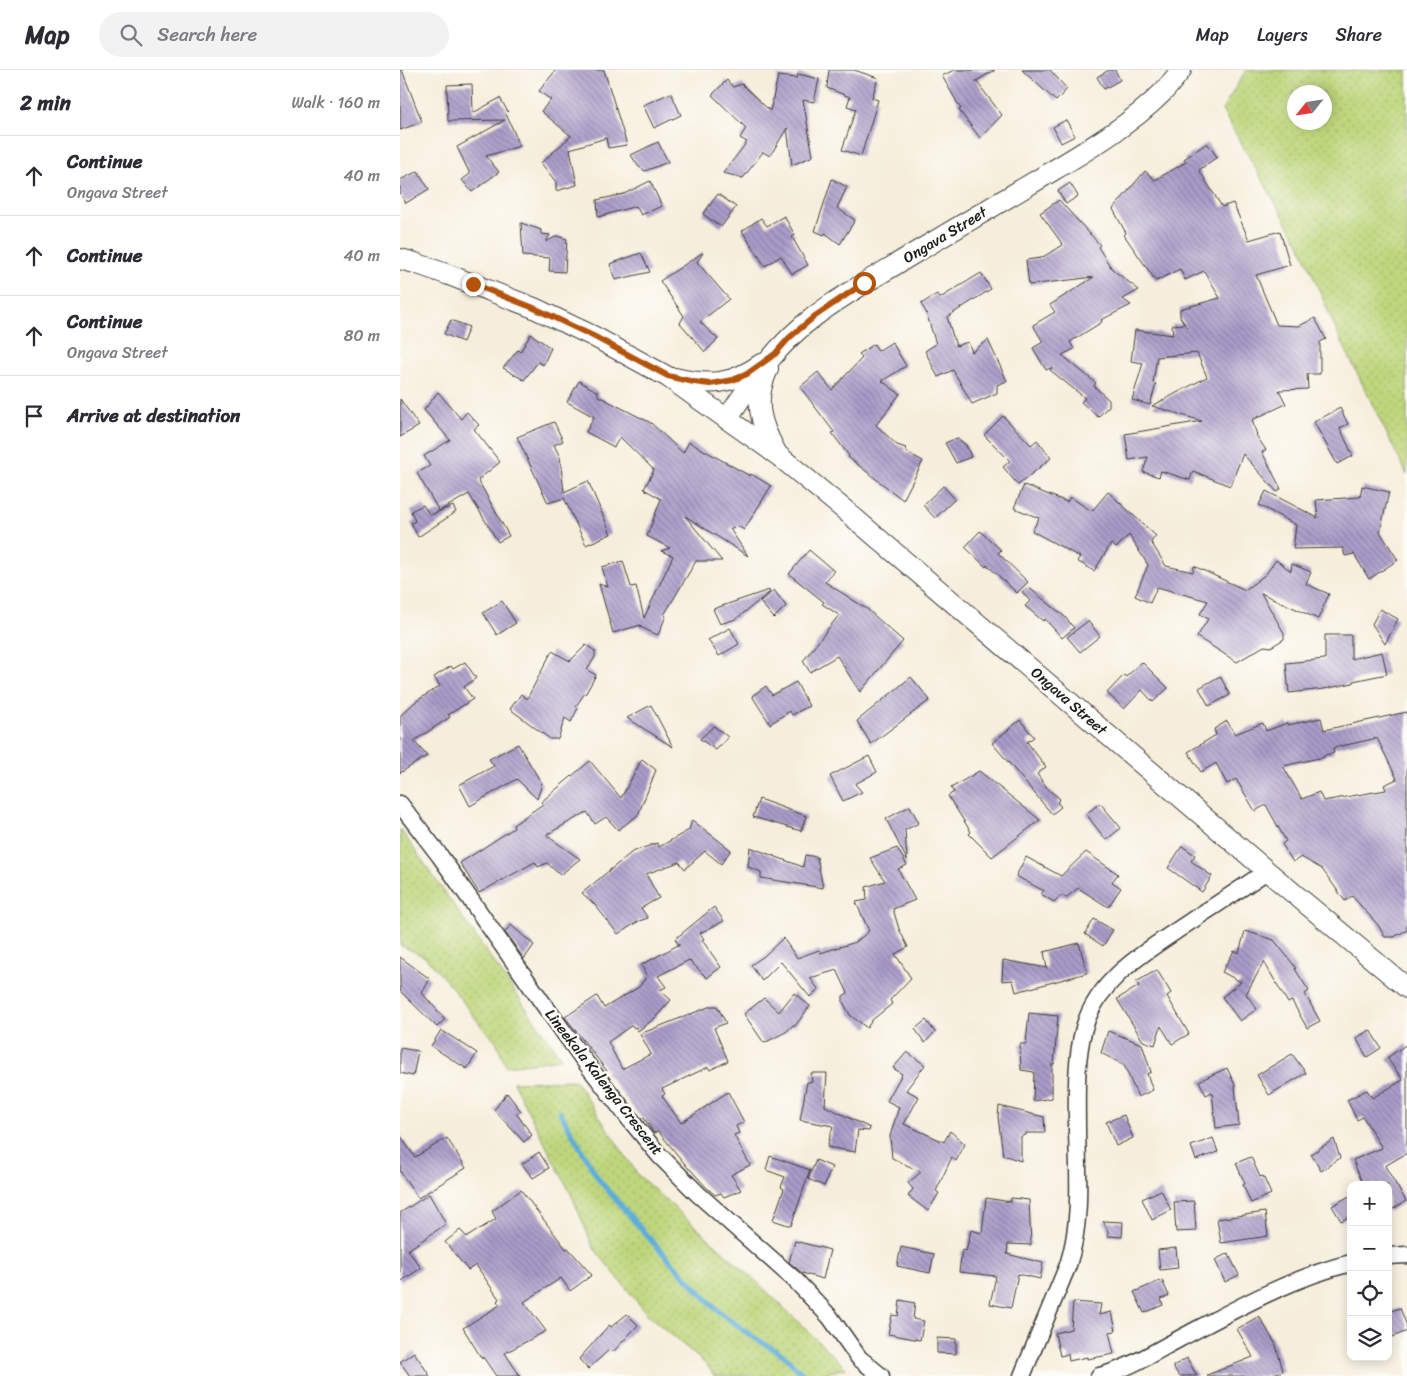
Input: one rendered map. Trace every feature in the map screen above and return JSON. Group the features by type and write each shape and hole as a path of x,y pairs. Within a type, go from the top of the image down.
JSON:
{"street":[{"name":"Ongava Street","path":"727,419 750,384 775,354 789,338 815,316 864,283 1056,169 1113,132 1164,92 1182,70"},
{"name":"Ongava Street","path":"400,259 449,275 534,308 593,336 668,376 779,456 1407,988"},
{"path":"668,376 710,384 722,382 747,374 775,354"},
{"path":"775,354 762,381 759,407 762,422 779,456"},
{"name":"Lineekala Kalenga Crescent","path":"400,804 440,856 583,1059 659,1155 698,1194 795,1280 830,1317 860,1358 881,1376"},
{"path":"1022,1376 1068,1266 1078,1220 1077,1076 1084,1028 1090,1011 1106,986 1140,955 1267,871"},
{"path":"1392,1256 1407,1255"},
{"path":"1099,1376 1108,1374 1145,1357 1257,1298 1325,1269 1347,1264"}],"green space":[{"path":"1246,70 1407,70 1407,475 1337,332 1301,247 1222,110"},
{"path":"400,829 562,1059 506,1066 496,1041 482,1027 450,985 425,957 400,945"},
{"path":"575,1080 638,1175 755,1280 846,1368 814,1376 714,1376 708,1366 647,1314 593,1247 572,1196 513,1082"}],"building":[{"path":"400,70 402,70 422,122 400,130"},
{"path":"556,70 604,70 627,145 608,148 606,138 570,149 577,185 556,191 556,182 541,163 571,136 541,111 551,100 539,91"},
{"path":"829,70 854,70 878,78 872,98 878,100 861,156 842,150 856,109 847,106 850,97 827,88"},
{"path":"954,70 995,70 976,81 1002,115 980,138 959,110 961,109 942,76"},
{"path":"1022,70 1050,70 1067,89 1056,101"},
{"path":"1109,70 1115,70 1120,80 1104,89 1097,77"},
{"path":"798,74 819,79 814,102 803,100 813,156 792,165 787,128 770,156 763,152 743,178 723,173 747,142 740,138 746,128 712,95 727,80 733,87 742,84 770,111 778,76 797,78"},
{"path":"472,84 473,113 500,98 508,112 506,114 520,146 486,156 499,172 472,192 462,180 470,174 457,147 505,120 448,121 447,85"},
{"path":"671,93 681,115 654,128 643,105"},
{"path":"1066,120 1075,136 1061,143 1053,127"},
{"path":"658,142 668,162 645,171 638,166 631,155"},
{"path":"1207,143 1217,157 1199,170 1222,207 1233,203 1249,240 1280,231 1290,265 1256,275 1277,325 1299,326 1315,318 1326,339 1320,342 1320,374 1307,374 1308,389 1279,390 1286,404 1252,420 1256,435 1266,450 1262,452 1281,489 1277,492 1243,454 1230,486 1193,471 1190,480 1161,471 1159,477 1143,472 1148,457 1129,460 1125,434 1202,421 1152,406 1207,377 1197,353 1157,357 1153,383 1156,384 1150,405 1132,400 1143,363 1131,361 1135,330 1173,335 1172,325 1184,324 1187,327 1180,317 1180,309 1220,298 1204,271 1185,280 1180,269 1156,281 1124,235 1126,233 1113,209 1145,171 1155,180 1186,162 1184,159"},
{"path":"418,171 429,189 406,203 400,193 400,180"},
{"path":"832,179 847,187 837,208 855,220 840,244 825,233 824,235 815,231"},
{"path":"650,181 662,206 641,215 636,206 598,217 597,200 624,194"},
{"path":"1070,183 1078,196 1066,204 1058,191"},
{"path":"718,194 736,207 721,227 703,214"},
{"path":"1059,200 1100,245 1098,247 1112,269 1139,290 1123,299 1131,305 1101,320 1102,322 1070,342 1074,349 1062,355 1096,383 1094,386 1109,400 1109,406 1098,417 1081,402 1085,398 1050,370 1053,367 1046,370 1033,348 1043,342 1033,325 1055,312 1050,305 1094,277 1029,285 1026,260 1041,258 1063,245 1040,213"},
{"path":"784,216 795,235 792,237 808,265 792,274 781,256 765,266 742,231 761,218 767,226"},
{"path":"521,223 541,230 541,234 550,235 546,242 557,236 567,239 565,272 549,271 550,258 523,256"},
{"path":"641,253 650,272 615,280 610,264"},
{"path":"702,253 697,262 729,299 700,322 718,339 705,352 680,323 684,316 660,281"},
{"path":"981,273 991,289 947,317 956,346 968,342 972,352 988,340 1007,381 997,385 997,393 972,404 953,370 938,377 925,351 936,344 926,312 921,304 937,294 940,298"},
{"path":"451,320 469,327 463,342 444,334"},
{"path":"531,334 551,348 543,365 538,362 524,380 503,368 518,350 520,352"},
{"path":"892,342 906,366 882,381 900,394 876,425 897,445 906,448 905,451 923,461 903,500 848,457 832,433 834,432 800,387 818,372 832,390 862,358 859,354 874,344 878,351"},
{"path":"579,381 598,392 598,396 651,423 683,453 689,442 771,486 744,530 738,526 735,529 733,527 730,529 748,556 685,516 722,561 696,561 664,615 666,616 658,635 640,627 641,625 613,633 599,584 608,587 602,567 623,561 631,587 636,586 644,618 673,556 661,551 670,548 647,536 661,499 644,489 654,470 620,437 614,447 586,432 594,417 567,402"},
{"path":"438,392 461,419 467,412 479,425 474,429 500,462 478,480 509,536 498,542 469,494 439,511 417,473 430,466 424,456 450,440 424,410"},
{"path":"400,399 419,426 400,437"},
{"path":"1340,408 1348,424 1340,428 1353,456 1337,464 1314,422"},
{"path":"1003,416 1031,445 1037,440 1051,458 1018,485 1003,467 1010,461 984,435"},
{"path":"554,422 563,441 554,445 560,457 564,492 588,481 611,534 586,545 564,498 548,503 517,437"},
{"path":"957,438 966,445 971,457 956,463 945,443"},
{"path":"1024,485 1067,502 1070,497 1092,511 1108,492 1156,536 1151,542 1166,566 1193,572 1194,566 1245,590 1266,574 1276,560 1291,571 1292,564 1311,572 1306,584 1329,594 1318,619 1261,593 1284,633 1284,639 1271,647 1264,646 1237,662 1197,637 1208,619 1200,614 1208,601 1157,587 1150,603 1135,596 1148,565 1129,535 1116,548 1111,544 1094,571 1077,561 1080,557 1032,531 1039,518 1014,508"},
{"path":"943,486 955,499 935,518 923,505"},
{"path":"1362,486 1389,492 1380,532 1398,560 1369,579 1354,554 1345,556 1343,548 1293,549 1296,525 1259,505 1266,491 1318,518 1316,500 1360,497"},
{"path":"423,505 430,515 453,506 456,512 418,537 411,523 415,521 411,511"},
{"path":"980,531 1001,550 998,553 1028,582 1017,593 965,547"},
{"path":"809,550 834,571 825,582 867,609 903,641 860,692 837,656 810,672 803,661 839,615 822,604 824,602 789,574"},
{"path":"1028,587 1064,616 1074,628 1062,638 1045,619 1043,621 1025,606 1030,601 1022,592"},
{"path":"769,590 770,592 736,619 720,624 713,609"},
{"path":"774,590 786,606 774,618 760,602"},
{"path":"502,601 516,623 497,635 483,613"},
{"path":"1380,609 1398,619 1385,644 1372,624"},
{"path":"1088,621 1100,636 1080,652 1067,637"},
{"path":"730,628 739,644 719,656 708,640"},
{"path":"1325,635 1351,635 1351,659 1382,652 1387,674 1324,689 1289,693 1286,663 1325,659"},
{"path":"586,645 595,651 595,657 587,670 596,675 576,706 578,708 571,722 565,718 558,739 550,739 510,709 521,694 527,699 552,651 570,661"},
{"path":"465,662 476,678 464,687 473,699 414,741 427,756 400,773 400,716 415,702 440,686 434,677 451,666 453,669"},
{"path":"1142,662 1168,688 1153,702 1142,690 1124,709 1107,693 1124,675 1126,677"},
{"path":"1220,676 1230,695 1209,706 1199,688"},
{"path":"911,677 930,700 871,744 857,721"},
{"path":"796,682 809,706 792,715 790,711 770,724 752,696 766,686 772,695"},
{"path":"651,705 673,747 627,718"},
{"path":"1407,712 1407,930 1394,937 1385,937 1378,925 1352,896 1345,901 1322,869 1301,857 1293,862 1282,844 1286,841 1266,805 1255,811 1236,779 1227,784 1216,763 1201,772 1188,752 1216,735 1214,729 1227,721 1235,734 1263,723 1266,731 1287,723 1288,725 1321,718 1324,730","holes":["1377,738 1397,779 1384,785 1386,790 1323,801 1319,792 1302,799 1283,766 1324,757 1334,753 1333,748"]},
{"path":"1020,720 1034,737 1027,742 1046,767 1037,774 1048,789 1060,799 1057,802 1061,807 1052,814 992,743"},
{"path":"714,726 728,737 716,750 700,739"},
{"path":"518,744 542,784 537,799 517,779 470,806 459,785 494,766 489,759"},
{"path":"869,756 877,772 855,784 862,792 843,801 830,776"},
{"path":"642,759 656,770 638,815 618,830 606,817 595,824 587,812 546,835 580,859 560,875 547,863 538,867 535,862 479,893 460,863 514,828 513,825 543,804 541,802 590,761 621,798"},
{"path":"979,771 1040,820 992,857 969,834 971,832 948,796 954,792 951,788"},
{"path":"759,799 806,816 801,831 753,817"},
{"path":"1100,803 1121,828 1106,840 1086,814"},
{"path":"910,806 919,823 905,830 907,860 886,819"},
{"path":"692,820 731,850 721,864 705,851 685,869 679,862 646,874 659,898 641,908 648,918 639,921 618,934 595,905 582,893 632,852 657,843 659,847 689,830"},
{"path":"1182,846 1195,855 1191,861 1212,876 1202,892 1168,868"},
{"path":"750,847 803,867 805,855 817,857 823,888 761,878 761,872 748,867"},
{"path":"897,848 907,865 898,869 915,900 893,909 899,929 908,947 895,954 911,978 890,1000 892,1004 872,1020 867,1028 850,1015 843,1002 843,996 848,993 837,970 810,978 819,990 810,997 781,962 762,981 751,965 764,956 783,938 797,958 819,950 820,953 856,942 869,931 856,902 867,900 866,887 885,881 870,858"},
{"path":"1086,852 1118,874 1112,882 1121,888 1108,907 1078,888 1067,897 1060,896 1054,902 1041,894 1044,891 1016,876 1026,857 1061,876"},
{"path":"714,907 724,921 700,933 704,939 702,940 721,967 707,978 689,960 658,976 666,987 660,990 671,1000 655,1018 638,1031 632,1025 608,1042 622,1069 651,1054 640,1034 711,1006 717,1006 726,1023 714,1028 728,1061 710,1070 708,1067 662,1089 665,1094 662,1096 681,1123 728,1092 744,1122 736,1126 739,1133 734,1135 750,1165 731,1175 741,1190 724,1197 721,1193 715,1195 706,1187 658,1131 654,1133 644,1118 642,1119 605,1072 607,1071 565,1017 597,996 604,1008 639,987 647,976 641,965 680,944 675,939"},
{"path":"1094,919 1113,930 1103,946 1085,934"},
{"path":"511,925 534,945 524,959 505,932"},
{"path":"1245,931 1274,940 1296,968 1309,991 1305,994 1320,1021 1307,1028 1292,1001 1288,1003 1264,962 1246,994 1257,1009 1240,1021 1222,997 1241,982 1222,972 1234,951 1239,953"},
{"path":"1079,943 1087,973 1016,992 1013,980 1002,981 1003,960 1047,968 1044,952"},
{"path":"400,957 430,979 422,993 445,1019 437,1027 400,991"},
{"path":"1157,970 1171,993 1167,996 1189,1034 1172,1044 1161,1026 1155,1045 1143,1041 1117,999 1139,986 1136,982"},
{"path":"794,993 810,1006 795,1026 793,1025 786,1032 764,1043 744,1014 764,998 779,1012"},
{"path":"1029,1013 1058,1016 1054,1064 1052,1064 1052,1098 1033,1101 1034,1072 1021,1070 1020,1044 1026,1044"},
{"path":"926,1020 935,1032 925,1043 915,1029"},
{"path":"441,1030 477,1053 467,1069 431,1046"},
{"path":"1370,1030 1381,1048 1367,1057 1356,1038"},
{"path":"1108,1031 1142,1044 1151,1072 1147,1074 1153,1090 1138,1097 1124,1065 1101,1053"},
{"path":"1407,1044 1407,1153 1385,1166 1406,1201 1392,1210 1392,1181 1361,1181 1353,1160 1382,1148 1363,1117 1357,1120 1347,1100 1367,1090 1372,1098 1403,1080 1387,1058"},
{"path":"400,1048 418,1051 413,1076 400,1073"},
{"path":"907,1052 925,1065 906,1090 919,1097 904,1124 944,1142 950,1131 965,1144 956,1161 952,1157 936,1191 939,1193 928,1211 908,1196 913,1189 908,1183 921,1172 892,1158 890,1136 899,1107 887,1101 902,1074 893,1068"},
{"path":"1292,1054 1306,1073 1269,1095 1257,1075"},
{"path":"1227,1068 1235,1085 1239,1125 1216,1128 1212,1092 1206,1095 1199,1081"},
{"path":"811,1073 827,1073 825,1106 870,1128 869,1131 858,1130 855,1152 827,1147 833,1126 800,1120 807,1082 812,1082"},
{"path":"507,1093 521,1111 516,1113 532,1135 524,1142 494,1110"},
{"path":"999,1106 1044,1117 1045,1133 1026,1133 1026,1135 1021,1136 1021,1161 1003,1155 998,1117"},
{"path":"1124,1115 1133,1138 1116,1146 1106,1122"},
{"path":"400,1135 415,1157 447,1138 466,1168 418,1198 400,1171"},
{"path":"1213,1138 1218,1152 1196,1160 1191,1146"},
{"path":"1334,1139 1340,1158 1321,1171 1311,1154"},
{"path":"539,1152 549,1168 533,1178 522,1164"},
{"path":"770,1156 810,1170 791,1226 773,1220 784,1189 781,1187 785,1177 766,1170"},
{"path":"1251,1157 1260,1177 1263,1176 1271,1194 1251,1203 1236,1163"},
{"path":"816,1160 832,1167 824,1186 808,1179"},
{"path":"521,1190 566,1249 568,1248 592,1275 570,1291 561,1278 524,1302 546,1331 505,1353 520,1376 496,1376 483,1357 482,1359 463,1328 500,1305 497,1301 499,1299 476,1265 468,1270 445,1242 460,1230 467,1237 496,1219 492,1211"},
{"path":"1161,1190 1171,1210 1152,1220 1142,1199"},
{"path":"429,1194 446,1224 408,1250 421,1268 400,1282 400,1213"},
{"path":"1347,1197 1347,1218 1341,1221 1332,1206"},
{"path":"986,1198 1011,1202 1011,1198 1029,1200 1031,1245 1008,1244 1007,1254 1043,1263 1040,1279 1018,1274 1011,1308 990,1304 996,1276 959,1272 962,1250 966,1251 971,1230 982,1233"},
{"path":"1194,1201 1196,1231 1176,1232 1174,1202"},
{"path":"1265,1212 1268,1236 1221,1243 1217,1219"},
{"path":"1103,1221 1123,1222 1122,1237 1108,1236 1108,1231"},
{"path":"795,1241 830,1250 823,1279 802,1273 789,1262"},
{"path":"901,1247 934,1254 930,1273 897,1266"},
{"path":"1176,1248 1178,1268 1160,1270 1158,1250"},
{"path":"1228,1253 1239,1275 1225,1282 1215,1260"},
{"path":"1162,1280 1169,1296 1161,1299 1163,1305 1144,1313 1134,1292"},
{"path":"900,1300 915,1303 913,1319 924,1321 920,1340 888,1334 892,1315 898,1316"},
{"path":"1073,1302 1101,1304 1099,1315 1112,1312 1116,1331 1109,1332 1114,1354 1069,1361 1068,1354 1060,1356 1055,1333 1071,1329"},
{"path":"1400,1308 1407,1331 1392,1337 1392,1316 1392,1311"},
{"path":"627,1314 638,1325 613,1352 610,1349 588,1369 579,1359 609,1325 611,1327"},
{"path":"1259,1316 1276,1345 1283,1371 1267,1376 1207,1376 1253,1357 1237,1329"},
{"path":"937,1338 956,1339 956,1354 937,1353"},
{"path":"414,1352 430,1376 410,1376 400,1362"},
{"path":"1187,1358 1197,1376 1179,1376 1173,1366"}],"waterway":[{"path":"560,1112 599,1180 649,1238 716,1309 750,1335 785,1356 804,1376"}],"route":[{"path":"473,284 534,308 593,336 668,376 710,384 733,380 747,374 775,354 789,338 815,316 864,283"}]}
